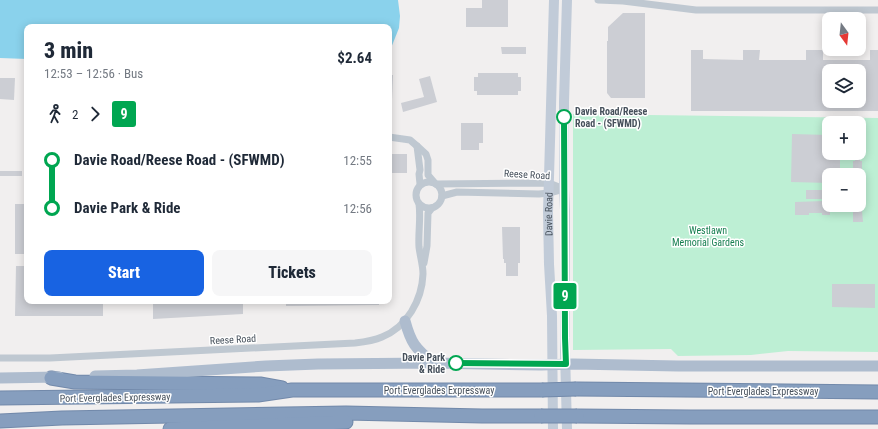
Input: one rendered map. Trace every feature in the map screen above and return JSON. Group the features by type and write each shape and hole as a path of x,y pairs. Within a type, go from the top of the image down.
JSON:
{"highway":[{"path":"52,378 75,382 260,384 292,390"},
{"name":"Port Everglades Expressway","path":"0,398 258,395 292,390 576,389 878,392"},
{"path":"0,421 62,418 346,413 690,418 878,417"},
{"path":"0,416 62,418"},
{"path":"170,429 482,416"}],"main road":[{"name":"Davie Road","path":"553,429 552,316 549,264 549,183 554,0"},
{"name":"Davie Road","path":"567,0 564,102 565,344 567,429"},
{"path":"405,321 413,344 419,352 433,363"},
{"path":"0,378 52,378 145,374 318,364 433,363 678,366 878,366"}],"street":[{"path":"598,0 623,1 696,10 878,10"},
{"path":"392,137 410,140 417,146 426,154 428,160 428,175 441,189 442,196 439,203 432,208 425,208 419,204 415,194 420,184 417,146"},
{"path":"420,184 427,182 435,183"},
{"name":"Reese Road","path":"435,183 549,183 564,189"},
{"name":"Reese Road","path":"442,196 457,192 549,194 564,189"},
{"name":"Reese Road","path":"419,204 419,246 423,269"},
{"name":"Reese Road","path":"0,358 50,358 355,343 370,341 382,337 395,330 405,321 416,304 422,284 427,246 428,213 432,208"}],"green space":[{"name":"Westlawn Memorial Gardens","path":"573,114 822,117 822,160 866,160 866,118 878,118 878,352 788,351 751,355 678,356 671,349 573,350"}],"water":[{"path":"0,0 398,0 400,16 399,28 392,46 392,24 24,24 24,59 0,58"}],"building":[{"path":"482,0 508,0 508,27 466,27 466,8 482,8"},
{"path":"623,13 645,13 645,98 611,98 607,93 608,27"},
{"path":"501,47 526,47 526,54 502,54"},
{"path":"691,50 703,50 703,59 743,60 743,50 760,50 759,60 806,60 806,50 822,50 823,60 870,60 870,50 878,50 878,111 691,111"},
{"path":"478,73 518,73 518,77 521,77 521,91 518,91 518,95 477,95 477,91 474,91 474,77 478,77"},
{"path":"392,75 393,75 392,100"},
{"path":"430,76 437,102 403,112 401,103 424,97 419,79"},
{"path":"0,78 15,78 14,100 0,99"},
{"path":"461,123 483,123 483,143 479,143 479,150 461,150"},
{"path":"792,134 822,135 822,160 840,160 840,168 822,168 822,183 791,182"},
{"path":"392,154 407,154 407,173 392,173"},
{"path":"853,161 862,161 862,168 853,168"},
{"path":"0,171 22,171 22,176 0,176"},
{"path":"806,190 822,190 822,199 806,199"},
{"path":"822,201 822,212 830,212 830,215 822,215 822,213 809,213 809,215 795,215 795,202"},
{"path":"15,204 24,204 24,254 15,254"},
{"path":"853,212 862,212 863,222 853,222"},
{"path":"502,227 520,227 520,263 518,263 518,276 506,276 506,263 504,263 503,259"},
{"path":"16,266 24,266 24,304 103,304 103,316 15,316"},
{"path":"832,284 875,284 875,308 832,307"},
{"path":"153,304 243,304 243,314 153,319"},
{"path":"286,304 379,304 379,305 286,306"}],"bus line":[{"name":"9","path":"456,363 566,364 564,117"}],"place":[{"name":"Davie Road/Reese Road - (SFWMD)","path":"564,117"},
{"name":"Davie Park & Ride","path":"456,363"}]}
